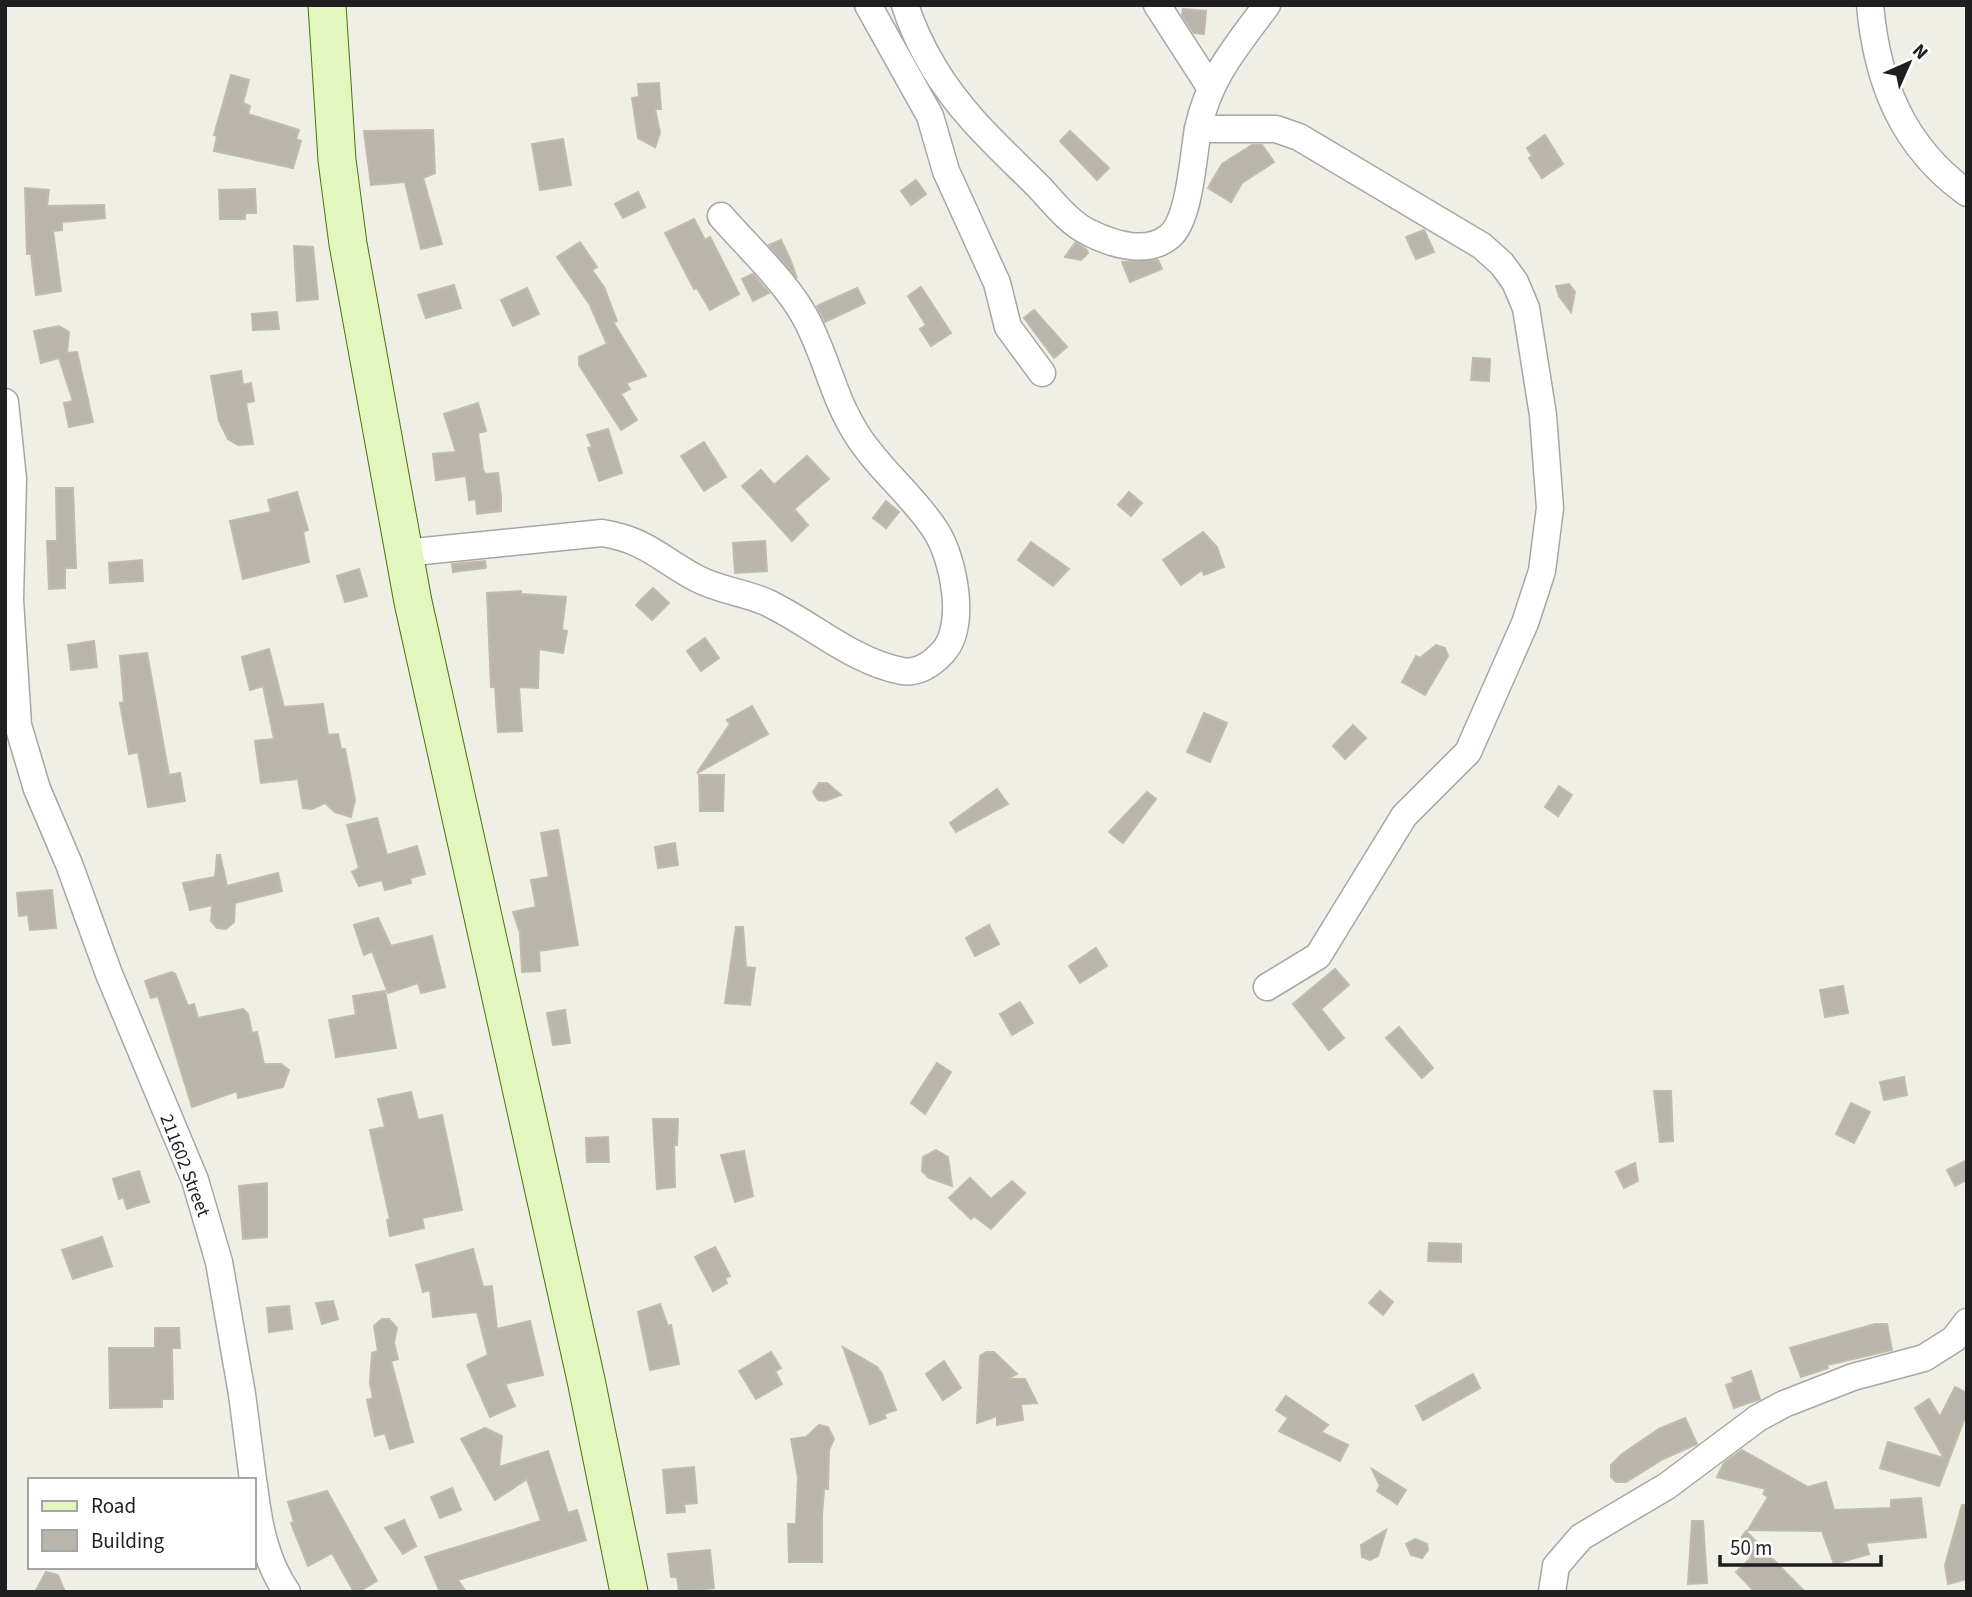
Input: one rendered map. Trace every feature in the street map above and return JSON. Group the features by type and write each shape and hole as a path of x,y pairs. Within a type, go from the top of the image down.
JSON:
{"street":[{"path":"327,5 337,160 348,244 404,553 586,1380 629,1592"},
{"path":"868,5 930,116 946,171 997,283 1008,327 1042,373"},
{"path":"905,5 934,68 961,107 992,143 1088,233 1138,248 1155,245 1170,236 1181,221 1198,129 1210,88 1221,66 1267,5"},
{"path":"1157,5 1210,88"},
{"path":"1870,5 1874,46 1889,98 1913,139 1952,182 1967,193"},
{"path":"1198,129 1276,129 1299,137 1482,246 1508,273 1526,308 1544,415 1550,508 1542,571 1525,623 1468,752 1404,816 1318,956 1268,987"},
{"path":"404,553 602,533 624,536 638,541 708,584 762,600 788,613 873,662 905,671 919,670 944,651 953,637 958,610 937,533 858,436 839,405 817,342 804,315 721,216"},
{"name":"211602 Street","path":"5,402 13,479 10,600 18,725 37,789 69,864 109,974 195,1180 219,1262 242,1394 252,1478"},
{"path":"1552,1592 1556,1566 1581,1536 1667,1486 1758,1418 1784,1404 1853,1377 1924,1358 1954,1339 1967,1322"},
{"name":"211602 Street","path":"256,1505 275,1576 286,1592"}],"building":[{"path":"1183,9 1206,11 1204,34 1194,33 1182,15"},
{"path":"231,75 249,80 243,103 250,106 248,114 299,130 296,139 301,141 293,168 214,151 217,136 214,135"},
{"path":"659,83 661,109 655,109 660,133 655,147 638,138 632,98 639,97 638,84"},
{"path":"433,130 435,173 423,178 442,244 421,249 405,182 371,185 364,131"},
{"path":"1070,131 1109,168 1097,180 1060,141"},
{"path":"1545,135 1563,164 1542,178 1529,158 1532,156 1527,148"},
{"path":"563,139 571,185 540,190 532,144"},
{"path":"1252,145 1262,145 1274,162 1242,183 1231,202 1208,188 1222,164"},
{"path":"916,180 926,194 911,205 901,191"},
{"path":"25,188 49,190 47,206 104,205 105,218 62,222 62,230 53,231 61,291 36,295 31,254 27,254"},
{"path":"255,189 256,213 245,213 245,219 220,219 219,190"},
{"path":"638,192 645,207 623,218 615,204"},
{"path":"694,219 705,240 710,237 739,294 710,310 697,288 694,289 665,233"},
{"path":"1424,230 1434,252 1416,259 1406,237"},
{"path":"781,240 790,259 797,278 769,245"},
{"path":"580,242 597,267 592,270 604,287 617,321 613,322 646,376 626,383 630,389 621,394 637,420 621,430 579,365 579,357 607,344 590,305 557,257"},
{"path":"1075,243 1088,253 1081,260 1065,257"},
{"path":"294,246 313,247 318,299 297,301"},
{"path":"1158,260 1162,269 1130,282 1122,262"},
{"path":"753,274 769,293 753,301 742,279"},
{"path":"1569,284 1575,292 1571,312 1559,296 1556,286"},
{"path":"454,285 461,308 426,318 418,295"},
{"path":"921,287 951,333 931,346 920,329 926,325 908,296"},
{"path":"527,288 539,314 513,326 501,300"},
{"path":"857,288 865,303 825,322 817,306"},
{"path":"1034,310 1067,347 1054,358 1024,318"},
{"path":"277,312 279,329 253,330 252,314"},
{"path":"59,326 69,332 67,353 77,352 93,422 69,427 64,403 73,401 59,358 41,363 34,331"},
{"path":"1473,358 1490,359 1489,381 1471,380"},
{"path":"241,371 243,385 251,383 254,401 246,403 253,444 238,445 228,439 219,421 211,376"},
{"path":"478,403 486,431 478,433 483,470 485,474 498,473 501,511 477,514 476,499 469,500 466,476 436,480 433,454 456,452 444,414"},
{"path":"608,429 622,473 599,481 588,448 592,447 587,435"},
{"path":"704,442 726,477 704,491 681,456"},
{"path":"807,456 829,479 794,509 808,525 792,541 742,486 761,470 774,485"},
{"path":"56,488 73,488 76,568 65,568 65,588 49,589 47,541 57,541"},
{"path":"297,492 308,530 303,532 309,562 243,579 230,521 271,512 268,500"},
{"path":"1129,492 1142,503 1131,516 1118,505"},
{"path":"886,501 899,512 886,528 873,518"},
{"path":"1203,532 1217,547 1224,567 1204,575 1202,570 1181,585 1163,560"},
{"path":"765,541 767,571 735,573 733,543"},
{"path":"1031,542 1069,569 1053,586 1018,560"},
{"path":"142,560 143,581 110,583 109,563"},
{"path":"485,561 486,568 453,572 452,564"},
{"path":"359,569 367,596 345,602 337,576"},
{"path":"653,588 669,603 652,620 636,605"},
{"path":"521,591 521,594 566,597 562,630 567,631 563,653 539,649 538,688 519,687 522,731 498,732 495,687 491,687 487,593"},
{"path":"705,638 719,658 701,671 687,651"},
{"path":"94,641 97,667 71,670 68,645"},
{"path":"1436,645 1445,648 1448,656 1425,695 1402,682 1416,656 1420,658"},
{"path":"269,649 284,707 323,704 328,735 338,734 341,749 345,749 355,800 351,817 335,812 325,803 312,809 303,808 298,779 261,783 255,741 274,739 263,686 250,690 242,657"},
{"path":"147,653 169,775 180,773 185,801 148,807 138,752 129,754 120,703 124,702 120,656"},
{"path":"752,706 768,734 697,773 730,724 727,720"},
{"path":"1204,713 1227,723 1210,762 1187,752"},
{"path":"1353,725 1366,738 1345,759 1333,746"},
{"path":"699,775 724,775 723,811 700,811"},
{"path":"819,783 827,783 841,795 825,801 818,800 813,792"},
{"path":"1559,786 1572,795 1558,816 1545,807"},
{"path":"997,789 1008,804 956,832 950,823"},
{"path":"1147,792 1156,799 1123,843 1109,832"},
{"path":"377,818 387,855 417,846 425,874 410,878 411,883 385,890 382,880 359,886 352,872 359,868 347,825"},
{"path":"558,830 578,945 539,951 540,971 522,972 520,933 513,912 536,907 531,880 549,877 541,833"},
{"path":"675,843 678,865 658,868 655,847"},
{"path":"217,855 220,855 227,886 278,873 282,891 235,903 234,922 226,929 217,928 211,921 212,905 190,910 183,883 215,877"},
{"path":"52,890 56,928 30,930 28,915 19,916 17,893"},
{"path":"378,918 391,946 432,936 445,987 421,993 418,983 388,993 372,951 364,955 354,925"},
{"path":"989,925 999,944 975,956 966,938"},
{"path":"736,927 743,927 746,967 755,968 750,1005 725,1003"},
{"path":"1096,948 1107,966 1080,983 1069,966"},
{"path":"1335,969 1349,985 1321,1009 1344,1038 1329,1050 1293,1004"},
{"path":"172,972 188,1006 194,1004 198,1018 243,1009 248,1014 252,1033 257,1032 264,1064 281,1064 289,1070 283,1087 238,1098 237,1091 192,1107 158,996 151,998 145,981"},
{"path":"1843,986 1848,1013 1825,1017 1820,990"},
{"path":"385,991 396,1048 336,1057 329,1020 356,1015 353,996"},
{"path":"1020,1002 1033,1023 1012,1035 1000,1014"},
{"path":"565,1010 570,1043 553,1045 547,1013"},
{"path":"1399,1027 1433,1068 1422,1078 1386,1038"},
{"path":"937,1063 951,1072 925,1114 911,1103"},
{"path":"1904,1077 1907,1095 1884,1100 1880,1082"},
{"path":"1654,1091 1671,1091 1673,1141 1660,1142"},
{"path":"411,1092 418,1120 442,1115 462,1210 422,1218 424,1228 390,1236 387,1220 390,1219 370,1130 385,1127 378,1099"},
{"path":"1851,1103 1870,1112 1854,1143 1836,1134"},
{"path":"653,1119 678,1119 677,1145 674,1145 675,1187 657,1189"},
{"path":"608,1137 609,1162 587,1162 586,1138"},
{"path":"936,1150 948,1157 952,1186 929,1178 922,1171 923,1157"},
{"path":"744,1151 753,1196 735,1202 721,1155"},
{"path":"1967,1160 1967,1180 1955,1186 1947,1170"},
{"path":"1635,1163 1638,1181 1624,1188 1616,1172"},
{"path":"139,1171 149,1202 127,1209 123,1197 119,1199 113,1179"},
{"path":"970,1178 991,1199 1012,1181 1025,1193 991,1229 974,1216 971,1219 949,1198"},
{"path":"267,1183 267,1237 243,1239 239,1186"},
{"path":"102,1237 112,1266 73,1279 62,1250"},
{"path":"1429,1243 1461,1244 1461,1262 1428,1261"},
{"path":"715,1247 730,1276 725,1278 727,1283 713,1291 695,1257"},
{"path":"473,1249 483,1287 492,1286 497,1329 530,1321 543,1375 505,1384 515,1406 490,1417 467,1365 488,1355 477,1312 433,1317 430,1290 423,1292 416,1265"},
{"path":"1380,1291 1393,1302 1383,1315 1369,1303"},
{"path":"333,1301 338,1319 322,1324 316,1303"},
{"path":"660,1304 668,1326 671,1325 679,1364 650,1370 638,1312"},
{"path":"289,1306 292,1329 269,1332 267,1308"},
{"path":"382,1319 389,1319 397,1328 394,1343 398,1359 391,1361 413,1442 390,1449 385,1433 375,1436 367,1400 373,1398 370,1383 372,1353 378,1351 374,1326"},
{"path":"1875,1324 1887,1324 1892,1350 1827,1365 1828,1368 1801,1377 1790,1348"},
{"path":"155,1328 179,1328 180,1348 172,1348 173,1399 162,1399 162,1407 110,1408 109,1348 155,1348"},
{"path":"843,1347 877,1367 882,1374 896,1410 884,1414 886,1418 870,1424"},
{"path":"771,1352 781,1368 775,1371 782,1384 756,1399 739,1371"},
{"path":"986,1352 994,1352 1017,1374 1008,1379 1025,1379 1037,1403 1021,1404 1023,1420 997,1425 997,1416 977,1423 980,1356"},
{"path":"944,1361 961,1388 943,1400 926,1374"},
{"path":"1751,1371 1760,1399 1734,1408 1726,1385 1734,1382 1732,1378"},
{"path":"1473,1374 1480,1388 1423,1420 1416,1406"},
{"path":"1955,1387 1967,1393 1967,1412 1939,1486 1880,1468 1888,1442 1944,1458 1915,1408 1929,1399 1940,1417"},
{"path":"1286,1396 1328,1425 1321,1432 1348,1445 1340,1461 1279,1431 1288,1418 1276,1410"},
{"path":"1685,1418 1697,1444 1663,1459 1626,1482 1616,1482 1611,1477 1611,1465 1622,1454 1659,1429"},
{"path":"819,1425 828,1427 834,1439 829,1450 828,1489 824,1489 822,1562 789,1562 788,1524 796,1524 798,1477 791,1439 806,1437"},
{"path":"485,1428 502,1436 499,1467 548,1451 568,1513 577,1510 586,1540 458,1580 466,1592 440,1592 425,1557 541,1521 527,1479 495,1500 461,1439"},
{"path":"1742,1450 1808,1487 1826,1482 1834,1510 1891,1508 1891,1500 1921,1498 1926,1537 1866,1543 1869,1554 1834,1564 1822,1531 1748,1530 1768,1497 1763,1494 1766,1489 1717,1477 1724,1463"},
{"path":"694,1467 697,1503 684,1504 685,1512 667,1513 663,1470"},
{"path":"1372,1469 1406,1490 1397,1504 1377,1491 1380,1486"},
{"path":"452,1488 461,1510 440,1518 431,1497"},
{"path":"327,1491 377,1581 358,1592 354,1592 332,1553 308,1566 291,1523 294,1522 288,1502"},
{"path":"1962,1505 1967,1505 1967,1579 1948,1584 1945,1565"},
{"path":"404,1520 416,1546 403,1554 385,1528"},
{"path":"1692,1521 1703,1521 1707,1583 1688,1584"},
{"path":"1386,1530 1378,1556 1370,1560 1362,1557 1361,1545"},
{"path":"1746,1531 1805,1592 1755,1592 1736,1572 1751,1558 1735,1546"},
{"path":"1415,1539 1427,1544 1428,1550 1422,1558 1411,1555 1406,1544"},
{"path":"710,1550 714,1588 679,1592 677,1577 671,1577 668,1554"},
{"path":"46,1572 58,1575 65,1592 35,1592"}]}
